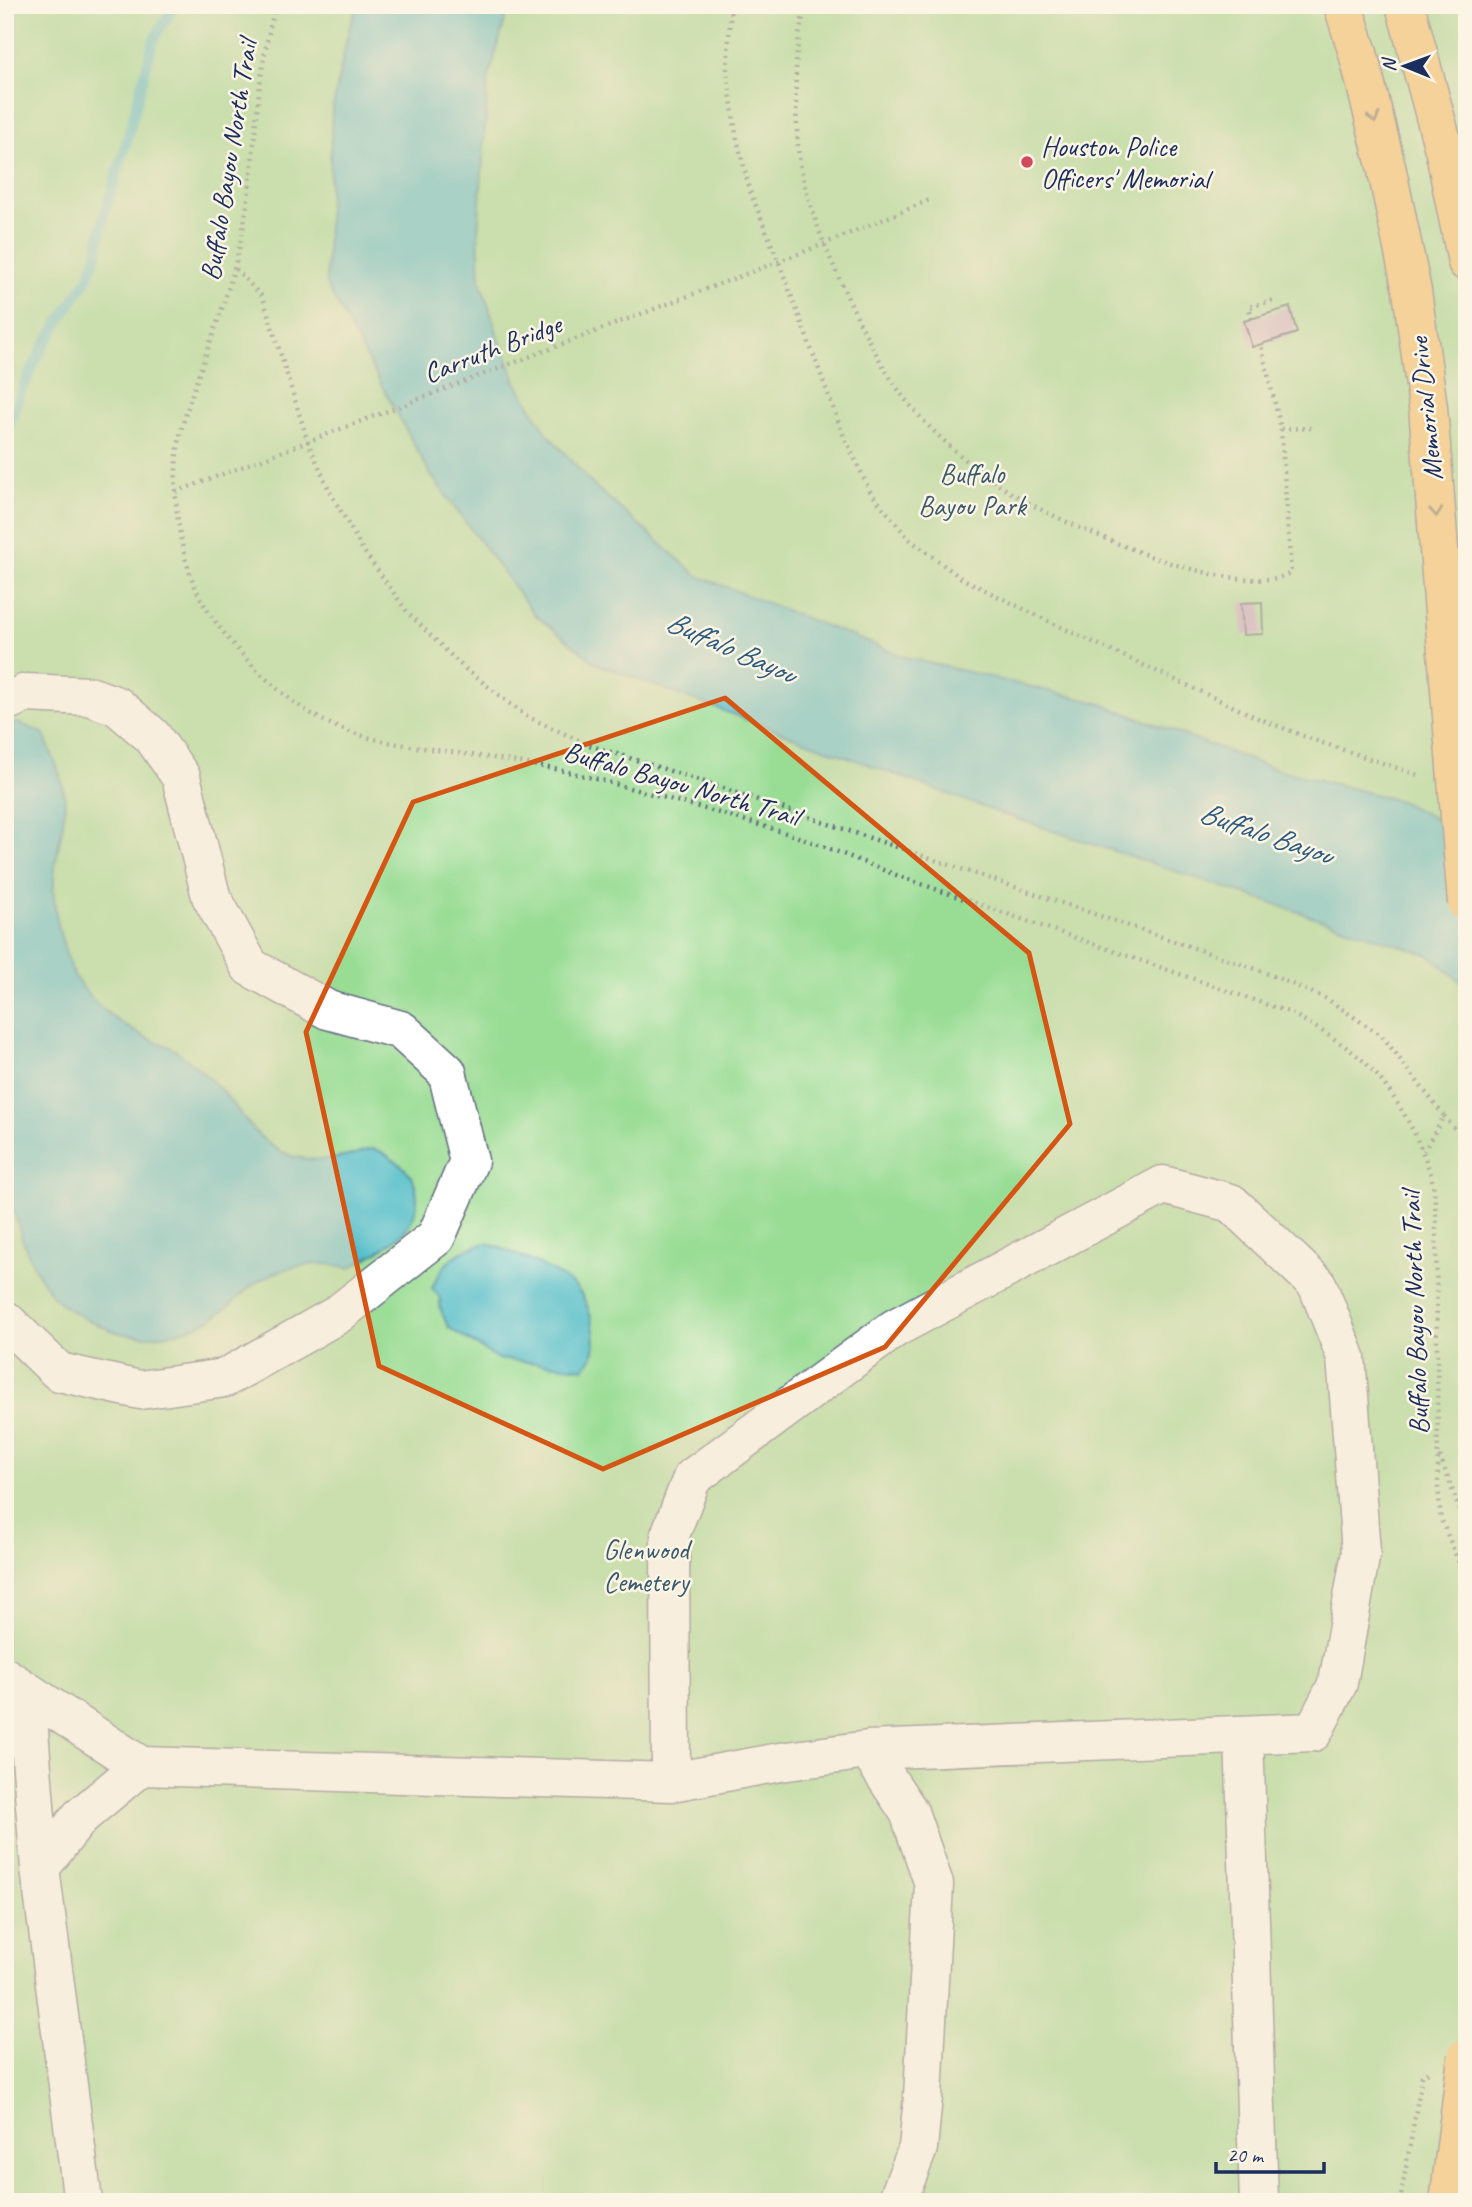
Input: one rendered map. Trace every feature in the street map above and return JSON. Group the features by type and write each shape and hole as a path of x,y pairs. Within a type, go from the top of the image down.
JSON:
{"main road":[{"name":"Memorial Drive","path":"1343,5 1358,53 1386,166 1412,291 1428,407 1442,767 1467,903"},
{"path":"1405,5 1445,153 1467,262"},
{"path":"1449,2202 1467,2057"}],"lane":[{"path":"5,702 26,693 89,696 117,706 152,736 181,777 211,896 250,967 328,1010 401,1030 447,1072 469,1161 436,1237 337,1315 225,1378 140,1390 59,1372 5,1320"},
{"path":"16,1685 141,1766 671,1782 780,1762 868,1750 1313,1732 1338,1683 1361,1552 1346,1357 1317,1284 1231,1203 1163,1185 895,1328 692,1478 670,1535 671,1782"},
{"path":"16,1685 83,2202"},
{"path":"1244,1736 1259,2202"},
{"path":"868,1750 909,1812 934,1884 918,2148 897,2202"},
{"path":"40,1868 79,1817 141,1766"}],"path":[{"name":"Buffalo Bayou North Trail","path":"276,5 260,86 245,222 236,269 182,429 175,492 182,544 198,593 220,629 252,666 315,717 356,735 542,766 792,835 900,876 1291,1013 1323,1031 1360,1058 1391,1092 1424,1152 1433,1183 1436,1217 1438,1487 1441,1519 1467,1582"},
{"path":"731,5 727,70 736,135 750,191 842,434 871,493 909,539 961,578 1199,691 1314,740 1442,767"},
{"path":"806,5 799,30 795,70 800,162 824,244 859,321 902,395 923,419 998,484 1089,533 1167,562 1211,574 1253,579 1284,577 1291,573 1281,429 1261,345"},
{"name":"Carruth Bridge","path":"175,492 824,244 932,199"},
{"path":"236,269 263,298 308,442 330,492 363,550 408,613 463,667 526,716 589,745 1246,966 1327,999 1382,1036 1467,1144"},
{"path":"1252,319 1249,307 1275,300"},
{"path":"1281,429 1314,428"},
{"path":"1424,1152 1444,1116"},
{"name":"Buffalo Bayou North Trail","path":"1439,1452 1467,1530"}],"highlighted area":[{"path":"725,698 1029,953 1070,1124 885,1347 603,1469 379,1366 306,1032 413,802"}],"green space":[{"path":"5,5 1467,5 1467,2202 5,2202"}],"water":[{"name":"Buffalo Bayou","path":"358,5 509,5 488,81 478,232 480,279 517,384 547,433 591,483 698,576 905,657 1099,703 1269,767 1400,801 1467,835 1467,987 1429,955 999,813 597,664 534,614 432,477 326,284 332,111 348,33"},
{"path":"18,723 43,733 63,785 64,811 55,867 54,899 62,940 76,979 91,998 118,1021 149,1039 174,1049 193,1064 222,1091 255,1131 280,1151 298,1158 325,1160 375,1149 402,1166 415,1186 417,1200 410,1223 393,1242 350,1268 313,1264 275,1273 253,1285 211,1319 184,1330 155,1336 126,1334 99,1325 64,1305 44,1284 29,1256 14,1209 5,1191 5,725"},
{"path":"487,1243 542,1266 578,1290 591,1317 594,1338 592,1357 584,1368 498,1359 448,1327 440,1308 440,1298 432,1288 442,1270 453,1258 468,1249"}],"building":[{"path":"1290,307 1297,333 1252,347 1244,321"},
{"path":"1262,602 1263,634 1243,635 1241,603"}],"waterway":[{"path":"5,439 22,389 43,347 88,278 97,254 103,219 154,39 175,5"}],"place":[{"name":"Houston Police Officers' Memorial","path":"1027,162"}],"park label":[{"name":"Buffalo Bayou Park","path":"972,489"},
{"name":"Glenwood Cemetery","path":"646,1565"}]}
